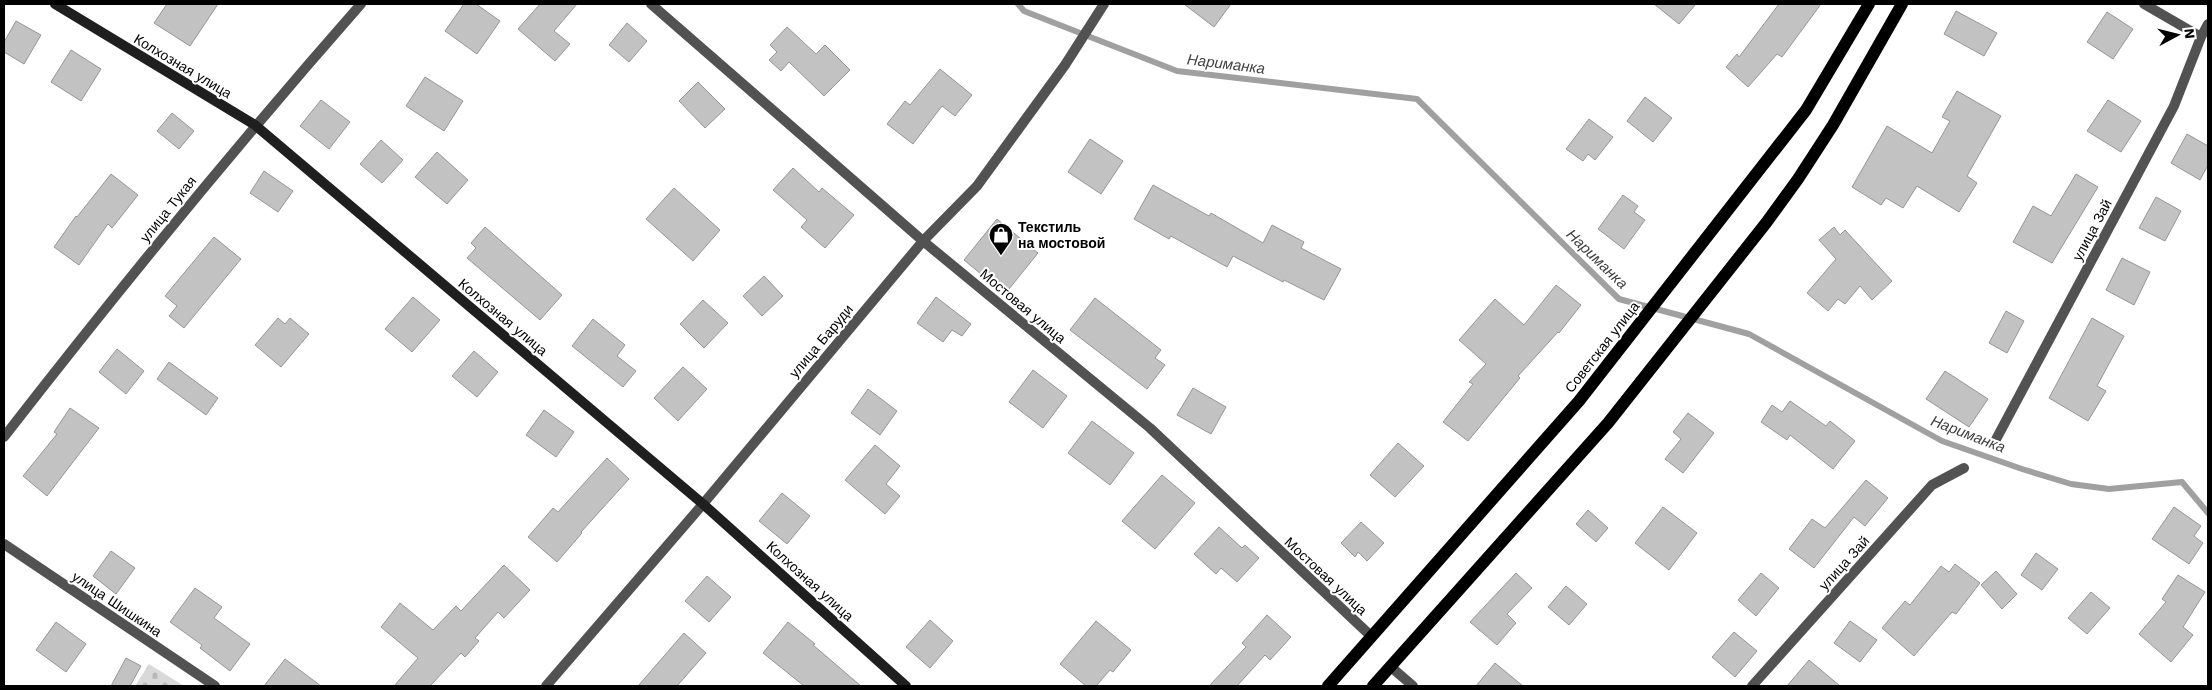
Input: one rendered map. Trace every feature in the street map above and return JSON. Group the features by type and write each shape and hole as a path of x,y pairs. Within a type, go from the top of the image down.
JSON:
{"main road":[{"name":"Советская улица","path":"1328,686 1579,401 1806,110 1869,4"},
{"path":"1373,686 1608,424 1766,223 1833,125 1902,4"}],"street":[{"name":"Колхозная улица","path":"55,4 255,125 703,504 906,686"},
{"name":"улица Тукая","path":"4,437 94,320 255,125 361,4"},
{"name":"Мостовая улица","path":"651,4 923,241 1150,428 1372,637"},
{"path":"2144,4 2201,37"},
{"name":"улица Баруди","path":"546,686 703,504 923,241 977,186 1065,64 1103,5"},
{"name":"улица Зай","path":"1993,445 2174,106 2208,24"},
{"name":"улица Зай","path":"1752,686 1932,484 1964,468"},
{"name":"улица Шишкина","path":"4,544 215,686"},
{"path":"1391,667 1413,686"}],"green space":[{"path":"149,664 184,686 135,686"}],"building":[{"path":"167,4 218,4 190,46 154,23"},
{"path":"464,4 476,4 500,21 477,54 445,31"},
{"path":"540,4 577,4 554,31 570,44 555,61 518,29"},
{"path":"1184,4 1231,4 1214,27"},
{"path":"1654,4 1696,4 1679,24"},
{"path":"1779,4 1821,4 1782,57 1777,54 1748,87 1726,67 1737,54 1739,57"},
{"path":"1956,11 1997,33 1984,56 1944,34"},
{"path":"2107,12 2133,29 2113,59 2087,42"},
{"path":"16,21 41,35 24,64 4,52 4,42"},
{"path":"627,23 647,41 629,62 609,45"},
{"path":"787,27 816,54 825,45 850,70 824,96 789,62 781,71 769,60 777,52 770,45"},
{"path":"71,50 101,69 81,101 51,82"},
{"path":"940,69 972,95 955,116 942,106 913,144 887,124 905,101 910,105"},
{"path":"425,77 463,101 444,131 406,106"},
{"path":"698,82 725,109 705,128 679,101"},
{"path":"1957,91 2001,116 1967,176 1977,183 1959,212 1917,186 1903,208 1886,198 1881,205 1852,187 1887,126 1932,153 1950,121 1942,117"},
{"path":"1645,97 1672,118 1653,142 1627,121"},
{"path":"321,100 350,122 329,149 300,126"},
{"path":"2108,100 2141,121 2121,152 2087,131"},
{"path":"172,113 194,131 179,149 157,131"},
{"path":"1589,119 1613,137 1595,160 1588,154 1583,161 1566,149"},
{"path":"2187,134 2208,146 2208,165 2200,180 2171,163"},
{"path":"1090,139 1123,161 1101,194 1068,172"},
{"path":"381,140 403,160 382,183 360,164"},
{"path":"437,152 468,180 447,204 415,177"},
{"path":"793,168 819,192 822,188 854,215 825,248 801,227 807,220 773,190"},
{"path":"264,171 293,191 278,212 250,193"},
{"path":"111,174 138,195 112,228 108,224 79,265 54,247 76,216"},
{"path":"2076,174 2098,187 2052,263 2013,242 2033,206 2051,216"},
{"path":"1153,185 1209,216 1211,213 1263,243 1272,225 1304,242 1301,248 1341,269 1324,300 1284,280 1283,282 1233,256 1227,267 1171,236 1169,239 1134,219"},
{"path":"674,188 720,230 693,261 646,219"},
{"path":"1623,195 1638,206 1634,212 1645,220 1624,249 1598,229"},
{"path":"2156,197 2181,211 2165,241 2139,228"},
{"name":"Текстиль на мостовой","path":"997,219 1038,253 1005,294 964,260"},
{"path":"485,227 562,295 540,320 467,258 476,248 471,243"},
{"path":"1834,227 1840,235 1845,230 1892,281 1872,300 1860,286 1845,304 1838,299 1828,311 1807,293 1836,259 1819,240"},
{"path":"214,237 241,259 184,328 169,316 177,306 165,296"},
{"path":"2122,258 2150,272 2134,305 2106,290"},
{"path":"764,276 783,296 762,316 743,296"},
{"path":"1556,285 1581,305 1559,333 1518,376 1520,378 1468,441 1443,422 1473,384 1469,382 1486,364 1459,340 1495,299 1524,325"},
{"path":"413,297 440,320 412,352 385,329"},
{"path":"936,297 971,324 962,336 952,330 943,342 917,323"},
{"path":"1095,298 1161,350 1155,358 1165,365 1147,389 1070,330"},
{"path":"703,300 728,323 704,348 680,324"},
{"path":"2006,311 2024,321 2007,353 1989,343"},
{"path":"278,318 285,324 290,318 309,334 281,367 255,345"},
{"path":"2092,318 2124,336 2097,386 2106,391 2088,421 2049,398"},
{"path":"593,319 625,345 617,356 636,371 623,387 572,346"},
{"path":"117,349 144,371 126,394 99,372"},
{"path":"474,351 498,372 477,397 452,376"},
{"path":"169,362 218,398 206,415 157,379"},
{"path":"683,367 707,389 678,421 654,398"},
{"path":"1033,370 1067,396 1043,428 1009,402"},
{"path":"1945,371 1988,399 1969,427 1926,399"},
{"path":"1193,388 1226,407 1211,434 1177,415"},
{"path":"868,389 897,411 880,435 851,413"},
{"path":"1790,401 1826,426 1830,421 1855,441 1833,469 1790,435 1787,440 1761,422 1772,405 1782,412"},
{"path":"70,408 99,428 47,496 23,476 57,434 54,432"},
{"path":"544,410 574,432 556,457 526,435"},
{"path":"1688,413 1714,433 1683,473 1665,459 1681,439 1673,432"},
{"path":"1092,421 1134,453 1110,485 1068,453"},
{"path":"1398,443 1424,466 1395,497 1370,475"},
{"path":"875,445 900,466 886,484 900,496 885,514 845,480"},
{"path":"607,458 629,479 581,532 557,562 528,537 553,508 558,512"},
{"path":"1162,475 1195,503 1155,549 1122,521"},
{"path":"1866,480 1888,498 1865,526 1854,517 1814,568 1789,549 1812,519 1825,528"},
{"path":"782,493 810,516 787,544 759,521"},
{"path":"1663,507 1697,533 1669,570 1635,543"},
{"path":"2174,507 2201,526 2194,536 2203,543 2189,564 2152,539"},
{"path":"1588,510 1608,528 1596,542 1576,524"},
{"path":"1361,522 1384,543 1367,561 1358,552 1355,557 1341,543"},
{"path":"1219,527 1242,548 1245,545 1259,558 1237,582 1221,568 1216,574 1194,554"},
{"path":"111,551 135,568 116,594 93,576"},
{"path":"2036,553 2058,569 2042,590 2021,575"},
{"path":"1955,564 1980,583 1956,614 1952,612 1914,656 1882,628 1905,601 1910,605 1941,566 1949,572"},
{"path":"504,565 530,590 504,618 498,612 475,638 479,641 465,657 461,653 430,686 394,686 418,658 381,627 400,603 433,630 456,606 461,611"},
{"path":"1996,571 2017,594 2002,609 1981,585"},
{"path":"1516,573 1532,588 1507,614 1516,623 1497,645 1470,622"},
{"path":"1761,573 1779,588 1756,616 1738,600"},
{"path":"2178,575 2205,592 2183,627 2193,635 2171,662 2139,634 2166,602 2162,599"},
{"path":"707,576 731,597 709,622 685,601"},
{"path":"1566,586 1587,604 1569,625 1548,607"},
{"path":"195,588 222,607 214,618 250,644 230,671 200,648 202,645 170,622"},
{"path":"2091,592 2110,608 2087,634 2068,618"},
{"path":"1267,615 1291,637 1270,660 1265,655 1237,686 1209,686 1246,647 1242,643"},
{"path":"930,620 953,641 930,668 906,647"},
{"path":"1096,621 1131,650 1113,672 1110,670 1096,686 1086,686 1060,664"},
{"path":"1850,621 1877,640 1860,662 1834,643"},
{"path":"56,622 86,644 66,672 36,650"},
{"path":"788,622 861,686 804,686 763,653"},
{"path":"1734,632 1757,651 1735,677 1712,657"},
{"path":"684,633 706,653 677,686 638,686"},
{"path":"126,658 141,666 130,686 111,686"},
{"path":"285,659 321,686 264,686"},
{"path":"1809,660 1840,686 1787,686"},
{"path":"1495,663 1523,686 1476,686"}],"waterway":[{"name":"Нариманка","path":"1018,4 1024,11 1177,71 1417,99 1619,299 1749,334 1942,441 2071,484 2109,489 2182,482 2208,513"}],"place":[{"name":"Текстиль на мостовой","path":"1001,256"}]}
